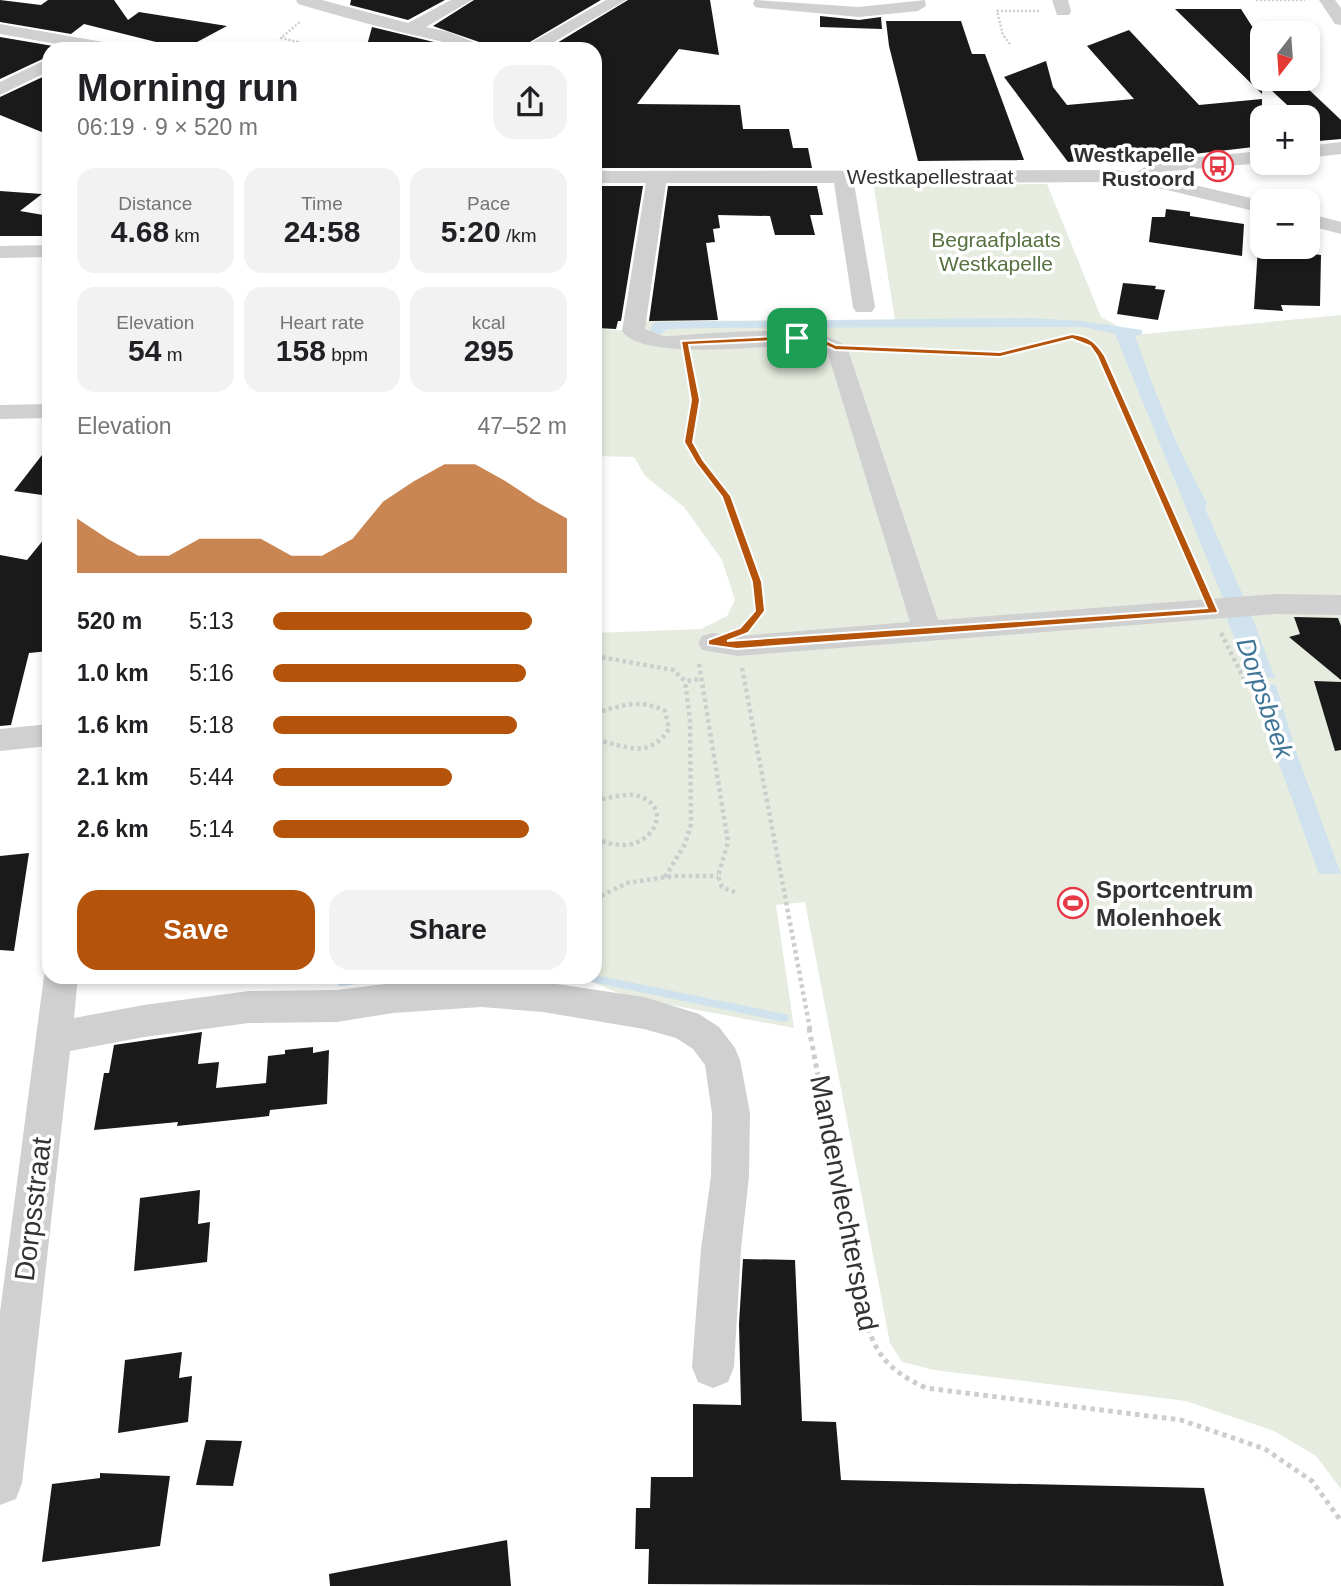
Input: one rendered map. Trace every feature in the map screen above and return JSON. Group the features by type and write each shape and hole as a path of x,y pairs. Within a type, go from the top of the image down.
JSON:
{"street":[{"path":"410,29 464,0"},
{"path":"542,42 618,0"},
{"path":"1327,0 1341,20"},
{"path":"312,3 458,42"},
{"path":"761,3 859,12 909,3"},
{"path":"0,29 57,42"},
{"path":"0,89 42,68"},
{"path":"1320,150 1341,148"},
{"path":"1139,179 1148,169 1156,167 1250,158"},
{"name":"Westkapellestraat","path":"602,177 1089,175 1139,179 1250,204"},
{"path":"844,176 864,307"},
{"path":"657,178 634,331 645,340 663,343 690,357 797,338 817,339 835,347 839,352 927,630"},
{"path":"1320,222 1341,228"},
{"path":"0,252 42,251"},
{"path":"0,399 42,398"},
{"path":"0,412 42,411"},
{"path":"731,639 927,630 1306,604 1341,606"},
{"path":"0,740 42,736"},
{"name":"Dorpsstraat","path":"0,1483 60,984"},
{"path":"53,1038 144,1021 249,1007 337,1006 481,992 543,997 644,1013 686,1026 706,1038 722,1060 731,1113 730,1176 713,1367"}],"path":[{"path":"1256,0 1327,0"},
{"path":"298,42 281,38 312,3"},
{"path":"1010,44 1003,35 997,11 1061,6"},
{"path":"835,347 889,347 1000,354 1072,336 1093,344 1230,609 1244,679"},
{"path":"690,357 696,400 689,442 699,461 726,496 757,582 760,611 731,639 697,654 728,842 718,876 722,887 737,893"},
{"name":"Mandenvlechterspad","path":"731,639 862,1309 869,1337 880,1358 900,1377 926,1388 1181,1420 1265,1448 1312,1481 1341,1521"},
{"path":"602,656 678,672 685,681 690,720 691,824 685,844 665,877"},
{"path":"685,681 701,679"},
{"path":"602,711 625,703 644,702 665,711 669,729 665,738 654,746 638,750 602,742"},
{"path":"602,799 637,794 655,806 659,816 649,838 635,845 610,845 602,842"},
{"path":"602,896 627,883 665,877 718,876"}],"green space":[{"name":"Sportcentrum Molenhoek","path":"1047,184 1101,317 1134,335 1341,315 1341,1489 1316,1456 1274,1431 1186,1401 934,1370 902,1362 890,1343 805,902 776,905 794,1028 628,997 597,984 602,984 602,633 701,629 727,616 735,600 722,560 684,507 645,476 634,457 602,456 602,329 633,331 635,322 647,321 895,320 874,188 871,185"}],"water":[{"path":"1029,318 1082,321 1142,330 1142,334 1135,336 1150,379 1176,442 1207,503 1205,509 1246,602 1225,603 1115,334 1084,327 709,328 667,329 661,334 650,333 655,322"},
{"path":"1251,614 1275,678 1249,676 1226,616"},
{"path":"1250,683 1276,685 1298,757 1341,874 1319,874"}],"building":[{"path":"0,0 41,5 48,0 114,0 128,20 139,12 227,26 197,42 156,42 84,24 71,34 0,22"},
{"path":"351,0 445,0 408,20 350,5"},
{"path":"474,0 601,0 530,42 479,42 433,26"},
{"path":"628,0 710,0 719,55 679,49 637,104 740,105 743,129 789,129 793,148 808,148 812,168 602,168 602,42 559,42"},
{"path":"1175,9 1241,9 1250,23 1250,82"},
{"path":"820,16 859,20 881,17 882,29 820,27"},
{"path":"886,21 961,21 972,54 985,54 1024,160 918,161 889,46"},
{"path":"372,27 434,42 368,42"},
{"path":"1129,30 1199,105 1262,99 1262,105 1250,105 1250,147 1151,159 1139,158 1137,155 1068,162 1004,77 1046,61 1053,87 1067,105 1134,99 1087,46"},
{"path":"0,37 42,44 42,59 0,79"},
{"path":"42,77 42,132 0,115 0,97"},
{"path":"1272,91 1310,91 1341,120 1341,139 1320,141 1320,105 1287,105"},
{"path":"602,186 643,186 621,321 618,321 616,329 602,328"},
{"path":"668,186 817,186 823,215 810,215 815,235 775,235 770,216 718,215 720,228 713,229 715,242 706,243 718,320 649,321"},
{"path":"0,191 42,194 20,211 42,215 42,236 0,236"},
{"path":"1166,209 1190,212 1190,216 1244,224 1242,256 1149,242 1152,217 1165,217"},
{"path":"1321,255 1320,306 1281,305 1283,311 1254,309 1257,259 1320,259"},
{"path":"1123,283 1156,286 1155,289 1165,290 1158,320 1117,314"},
{"path":"42,455 42,495 14,491"},
{"path":"42,542 42,652 29,653 11,725 0,726 0,555 27,560"},
{"path":"1294,617 1338,618 1341,626 1341,680 1289,637 1300,634"},
{"path":"1314,681 1341,682 1341,750 1335,751"},
{"path":"29,853 14,951 0,950 0,856"},
{"path":"202,1032 198,1064 219,1062 216,1088 266,1083 268,1056 285,1054 285,1050 313,1047 313,1053 329,1050 327,1104 270,1110 269,1116 177,1126 178,1122 94,1130 104,1073 109,1073 114,1045"},
{"path":"200,1190 198,1224 210,1222 207,1262 134,1271 140,1198"},
{"path":"743,1259 795,1260 802,1421 836,1422 841,1480 1204,1488 1224,1586 648,1584 649,1549 635,1549 636,1508 650,1508 651,1477 693,1477 693,1404 741,1405 739,1324"},
{"path":"182,1352 179,1378 192,1376 188,1422 118,1433 125,1360"},
{"path":"206,1440 242,1441 233,1486 196,1485"},
{"path":"100,1473 170,1476 160,1546 42,1562 52,1484 100,1478"},
{"path":"507,1540 511,1586 330,1586 329,1574"}],"waterway":[{"name":"Dorpsbeek","path":"1254,665 1265,695"},
{"path":"602,980 784,1018"}],"place":[{"name":"Westkapelle Rustoord","path":"1218,166"},
{"name":"Sportcentrum Molenhoek","path":"1073,903"}],"route":[{"path":"1072,336 1093,344 1101,356 1213,611 737,646 712,643 744,630 760,611 757,582 726,496 699,461 689,442 696,400 684,343 797,338 817,339 835,347 929,349 964,354 1000,354 1072,336"}],"park label":[{"name":"Begraafplaats Westkapelle","path":"996,251"}]}
